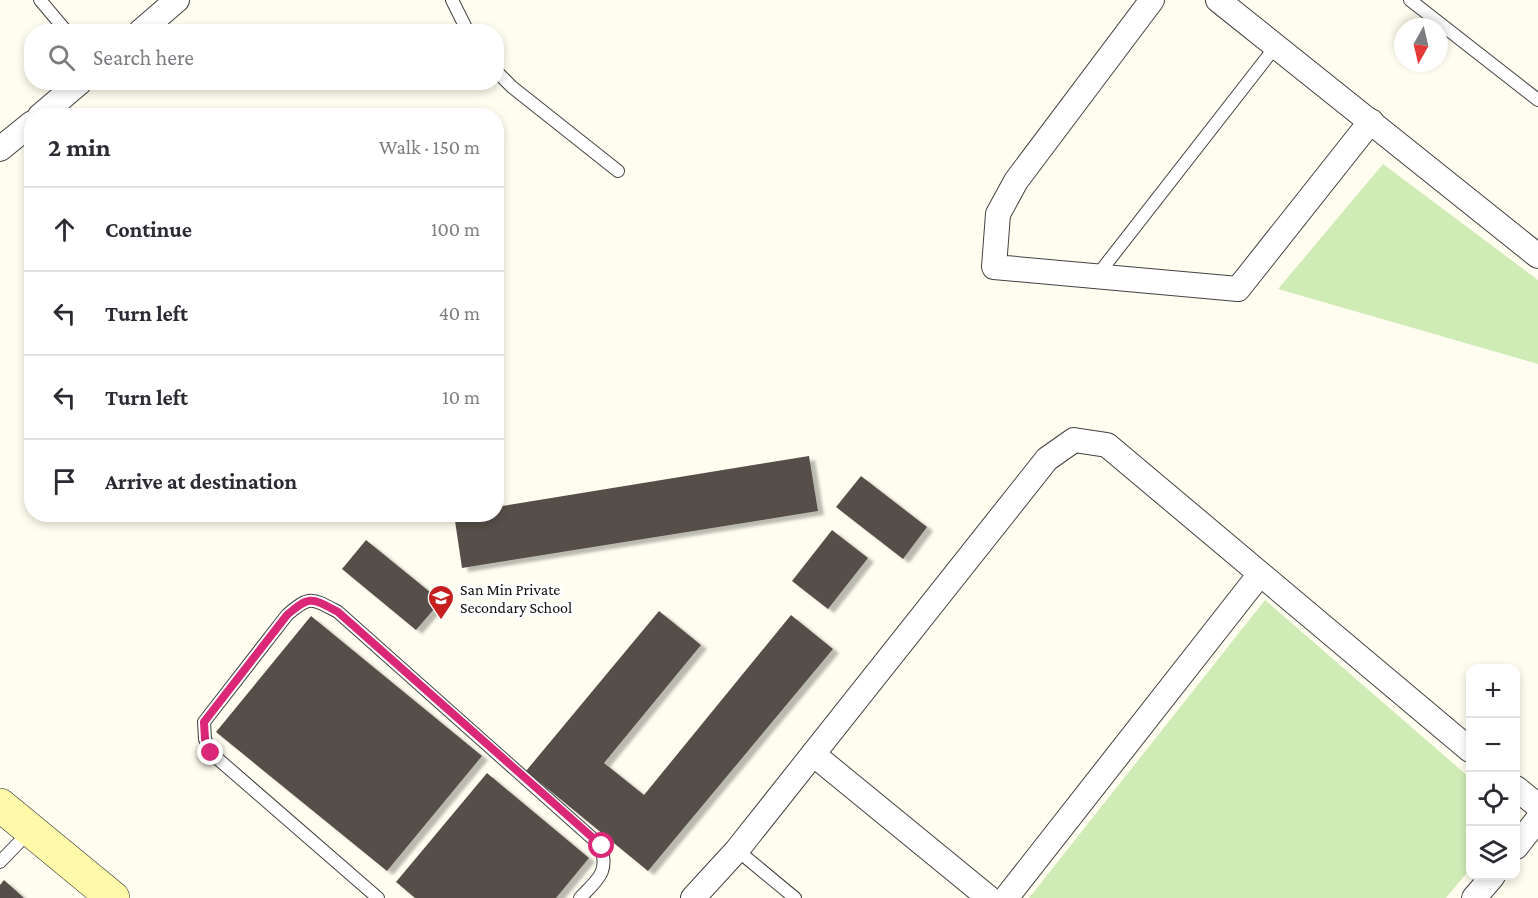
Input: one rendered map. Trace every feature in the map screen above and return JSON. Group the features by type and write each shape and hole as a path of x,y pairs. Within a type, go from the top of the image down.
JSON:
{"street":[{"path":"149,24 177,0"},
{"path":"1152,0 1016,181 998,214 994,267 1238,289 1371,121"},
{"path":"1218,0 1538,256"},
{"path":"49,108 71,90"},
{"path":"0,149 24,130"},
{"path":"693,898 737,850 1047,459 1074,440 1107,445 1466,747"},
{"path":"1006,898 1260,574"},
{"path":"813,754 989,898"},
{"path":"1520,792 1538,806"},
{"path":"0,805 113,898"},
{"path":"1520,841 1538,819"},
{"path":"1474,898 1489,880"}],"lane":[{"path":"40,0 60,24"},
{"path":"452,0 464,24"},
{"path":"1410,0 1538,100"},
{"path":"1096,277 1276,46"},
{"path":"504,79 618,171"},
{"path":"378,898 211,753 205,739 204,722 287,615 302,602 315,600 338,612 602,846 606,860 601,876 580,898"},
{"path":"0,862 31,831"},
{"path":"737,850 795,898"}],"green space":[{"path":"1383,164 1538,280 1538,364 1278,289"},
{"path":"1265,600 1466,775 1466,874 1446,898 1029,898"}],"building":[{"path":"809,456 818,511 462,568 455,522 504,522 504,506"},
{"path":"861,476 927,527 903,559 836,507"},
{"path":"832,530 868,558 828,609 792,581"},
{"path":"366,540 441,601 416,630 342,569"},
{"path":"659,611 701,645 604,763 644,795 791,615 833,649 648,871 526,771"},
{"path":"311,616 482,756 387,871 216,732"},
{"path":"487,773 589,858 556,898 415,898 396,882"},
{"path":"4,880 24,898 0,898 0,885"}],"place":[{"name":"San Min Private Secondary School","path":"441,621"}],"route":[{"path":"211,753 205,739 204,722 287,615 302,602 315,600 338,612 602,846"}]}
